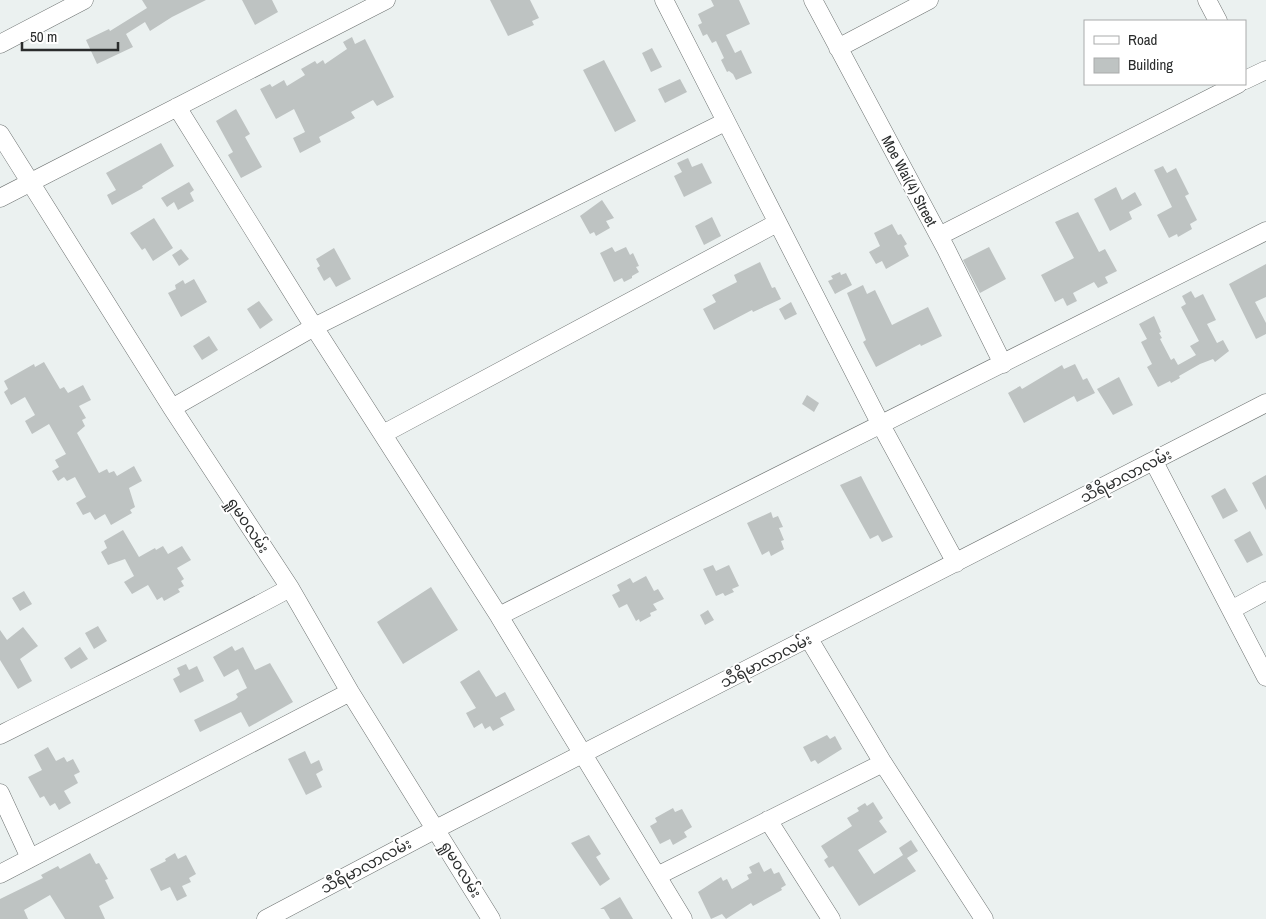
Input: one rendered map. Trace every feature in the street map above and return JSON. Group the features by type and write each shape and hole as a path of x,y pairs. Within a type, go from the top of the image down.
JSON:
{"street":[{"path":"0,44 84,0"},
{"path":"0,198 386,0"},
{"name":"Moe Wai(4) Street","path":"813,0 939,236 1002,364"},
{"path":"838,48 929,0"},
{"path":"1207,0 1217,20"},
{"path":"667,1 725,122 881,425 956,563"},
{"path":"1246,77 1266,70"},
{"path":"939,236 1230,85"},
{"path":"177,107 314,327 499,616 683,919"},
{"path":"172,408 314,327 725,122"},
{"name":"ရှုမဝလမ်း","path":"0,134 32,182 172,408 290,588 350,692 491,919"},
{"path":"382,434 777,222"},
{"path":"499,616 1266,231"},
{"name":"သီရိမာလာလမ်း","path":"266,919 436,829 1266,403"},
{"path":"1154,462 1266,677"},
{"path":"0,736 119,675 195,639 290,588"},
{"path":"1231,610 1266,591"},
{"path":"809,638 883,763 984,919"},
{"path":"0,874 85,832 350,692"},
{"path":"657,876 883,763"},
{"path":"0,793 30,858"},
{"path":"768,820 831,919"}],"building":[{"path":"142,0 206,0 172,17 150,31 145,22 126,34 133,47 97,64 86,40 109,29 110,31 147,8"},
{"path":"242,0 272,0 278,12 255,25"},
{"path":"490,0 530,0 539,18 532,21 534,25 508,36"},
{"path":"711,0 739,0 750,24 726,35 735,53 741,50 752,73 736,80 733,74 729,71 727,72 721,60 724,58 716,41 712,43 707,34 703,36 698,25 702,23 698,14 714,6"},
{"path":"352,37 355,44 365,39 394,97 377,106 373,100 351,112 355,118 319,137 321,142 300,153 293,138 305,132 294,109 276,119 260,89 270,84 272,87 284,80 287,86 305,75 301,69 315,61 317,64 323,60 325,64 347,49 343,42"},
{"path":"652,48 662,67 651,72 642,53"},
{"path":"604,60 636,121 615,132 583,70"},
{"path":"680,79 687,92 665,103 658,89"},
{"path":"236,109 250,134 245,137 262,167 241,178 228,155 233,152 216,121"},
{"path":"161,143 174,166 142,186 143,188 112,205 107,195 116,190 106,173"},
{"path":"688,158 692,167 702,163 712,183 684,197 674,176 682,172 677,163"},
{"path":"1163,166 1167,173 1176,168 1189,194 1185,196 1197,220 1190,224 1192,229 1178,237 1177,234 1169,238 1157,215 1172,207 1154,170"},
{"path":"189,182 194,190 190,193 194,201 178,210 174,202 167,207 161,198"},
{"path":"1116,187 1122,200 1135,192 1142,205 1129,212 1132,219 1110,231 1094,199"},
{"path":"602,200 614,218 606,221 610,228 596,236 594,232 590,234 580,216"},
{"path":"1078,212 1099,252 1105,249 1117,271 1105,277 1108,283 1098,288 1094,282 1073,293 1077,301 1067,306 1063,298 1055,302 1041,275 1074,258 1055,222"},
{"path":"712,217 721,236 704,245 695,226"},
{"path":"154,218 173,248 153,261 145,248 142,250 130,233"},
{"path":"892,224 898,235 901,234 907,244 904,246 909,256 886,269 882,261 876,264 869,252 880,246 874,233"},
{"path":"612,247 615,252 626,247 630,255 633,253 639,266 636,267 639,272 624,282 622,278 614,282 600,253"},
{"path":"989,247 1006,279 980,293 963,260"},
{"path":"334,248 351,279 336,287 330,277 324,281 317,268 320,266 316,259"},
{"path":"181,249 189,259 179,266 172,255"},
{"path":"760,262 772,288 775,287 781,299 753,312 752,310 714,330 703,309 716,302 712,295 737,282 734,275"},
{"path":"1266,264 1266,297 1255,302 1266,323 1266,334 1256,339 1229,284"},
{"path":"840,272 841,275 846,273 852,285 835,294 828,281 833,279 831,276"},
{"path":"194,279 207,302 181,317 168,293 176,289 175,285 183,280 185,284"},
{"path":"863,285 867,294 875,290 892,325 928,307 942,336 921,346 920,344 876,367 863,342 866,340 847,293"},
{"path":"1191,291 1195,298 1203,294 1216,320 1207,324 1217,343 1223,340 1229,351 1215,362 1213,359 1200,364 1171,383 1170,381 1158,387 1147,367 1152,364 1141,342 1147,339 1139,324 1154,316 1161,332 1159,333 1162,338 1160,339 1171,360 1174,358 1178,365 1196,355 1190,346 1199,341 1181,307 1186,304 1182,296"},
{"path":"259,301 273,320 260,329 247,309"},
{"path":"791,302 797,314 785,320 779,309"},
{"path":"209,336 218,350 202,360 193,346"},
{"path":"44,362 60,389 64,387 68,393 83,385 91,400 79,406 86,418 82,420 85,426 77,433 99,473 107,469 109,473 114,471 117,476 134,466 142,481 129,488 135,507 130,510 132,513 111,525 105,514 95,520 90,512 83,515 76,503 86,497 75,477 67,481 64,477 58,481 52,471 59,467 55,460 66,454 49,424 32,434 25,421 35,415 25,397 11,405 4,392 8,389 4,381 34,364 35,367"},
{"path":"1075,364 1083,380 1087,378 1095,393 1077,402 1074,396 1024,423 1008,393 1020,386 1022,389 1062,365 1064,369"},
{"path":"1119,377 1133,405 1113,415 1097,389"},
{"path":"807,395 819,403 814,412 802,404"},
{"path":"1266,475 1266,510 1252,483"},
{"path":"861,476 893,537 882,542 878,535 870,539 840,485"},
{"path":"1225,488 1238,511 1223,519 1211,496"},
{"path":"771,512 773,518 778,516 783,527 779,528 784,540 781,541 784,549 771,556 769,551 762,555 747,523"},
{"path":"123,530 139,557 155,548 156,550 163,546 168,554 182,546 191,560 177,568 184,579 181,581 184,586 178,589 180,592 164,601 162,597 157,600 148,585 132,594 124,582 134,576 125,559 108,565 101,552 107,548 104,541"},
{"path":"1250,531 1263,555 1247,563 1234,540"},
{"path":"713,565 716,571 729,565 739,586 732,589 734,592 725,596 723,593 716,596 703,569"},
{"path":"646,576 654,591 658,589 664,599 653,604 657,610 650,613 651,616 640,622 639,619 636,621 627,604 619,608 612,595 620,591 617,585 630,578 633,583"},
{"path":"431,587 458,630 403,664 377,622"},
{"path":"24,591 32,604 20,611 12,598"},
{"path":"708,610 714,620 705,625 700,615"},
{"path":"98,626 107,641 94,649 85,633"},
{"path":"23,627 38,646 20,659 32,681 18,689 0,660 0,630 7,640"},
{"path":"232,646 235,651 243,647 255,670 270,663 293,702 249,727 241,712 200,732 194,720 235,700 238,697 236,694 247,688 238,669 224,677 213,657"},
{"path":"80,647 88,659 71,669 64,658"},
{"path":"186,664 189,670 197,666 204,681 180,693 173,679 180,675 177,668"},
{"path":"479,670 496,697 505,692 515,710 500,718 504,725 493,731 490,726 485,729 482,723 474,728 466,713 476,708 460,682"},
{"path":"827,735 830,739 835,736 842,749 818,764 815,760 811,762 803,747"},
{"path":"48,747 56,761 64,757 67,762 73,759 80,772 74,775 78,783 64,791 71,803 59,810 55,803 50,806 44,796 40,798 28,777 42,770 34,755"},
{"path":"305,751 311,764 319,760 323,770 316,774 322,787 306,795 288,759"},
{"path":"873,802 883,818 879,821 887,832 858,850 874,874 903,855 899,848 911,840 918,851 907,858 916,871 859,906 833,866 829,868 824,860 828,857 821,846 852,826 847,818 859,811 857,808 865,803 867,806"},
{"path":"673,808 675,812 682,809 692,827 684,832 687,837 673,845 670,839 660,844 650,826 657,822 655,818"},
{"path":"589,835 601,854 596,857 610,879 600,886 571,843"},
{"path":"90,853 96,864 99,863 108,879 105,880 114,898 99,906 105,919 65,919 50,895 24,910 28,919 0,919 0,899 43,878 41,875 58,866 60,869"},
{"path":"175,853 178,859 186,855 196,874 189,878 191,882 182,886 187,896 177,901 170,887 161,891 150,869 166,861 165,859"},
{"path":"759,862 764,872 771,868 774,874 779,872 786,885 781,888 782,890 753,906 751,903 726,919 722,914 711,919 698,892 721,877 723,881 727,879 732,889 749,879 747,875 752,873 749,867"},
{"path":"620,897 633,919 610,919 604,909 600,909"}]}
